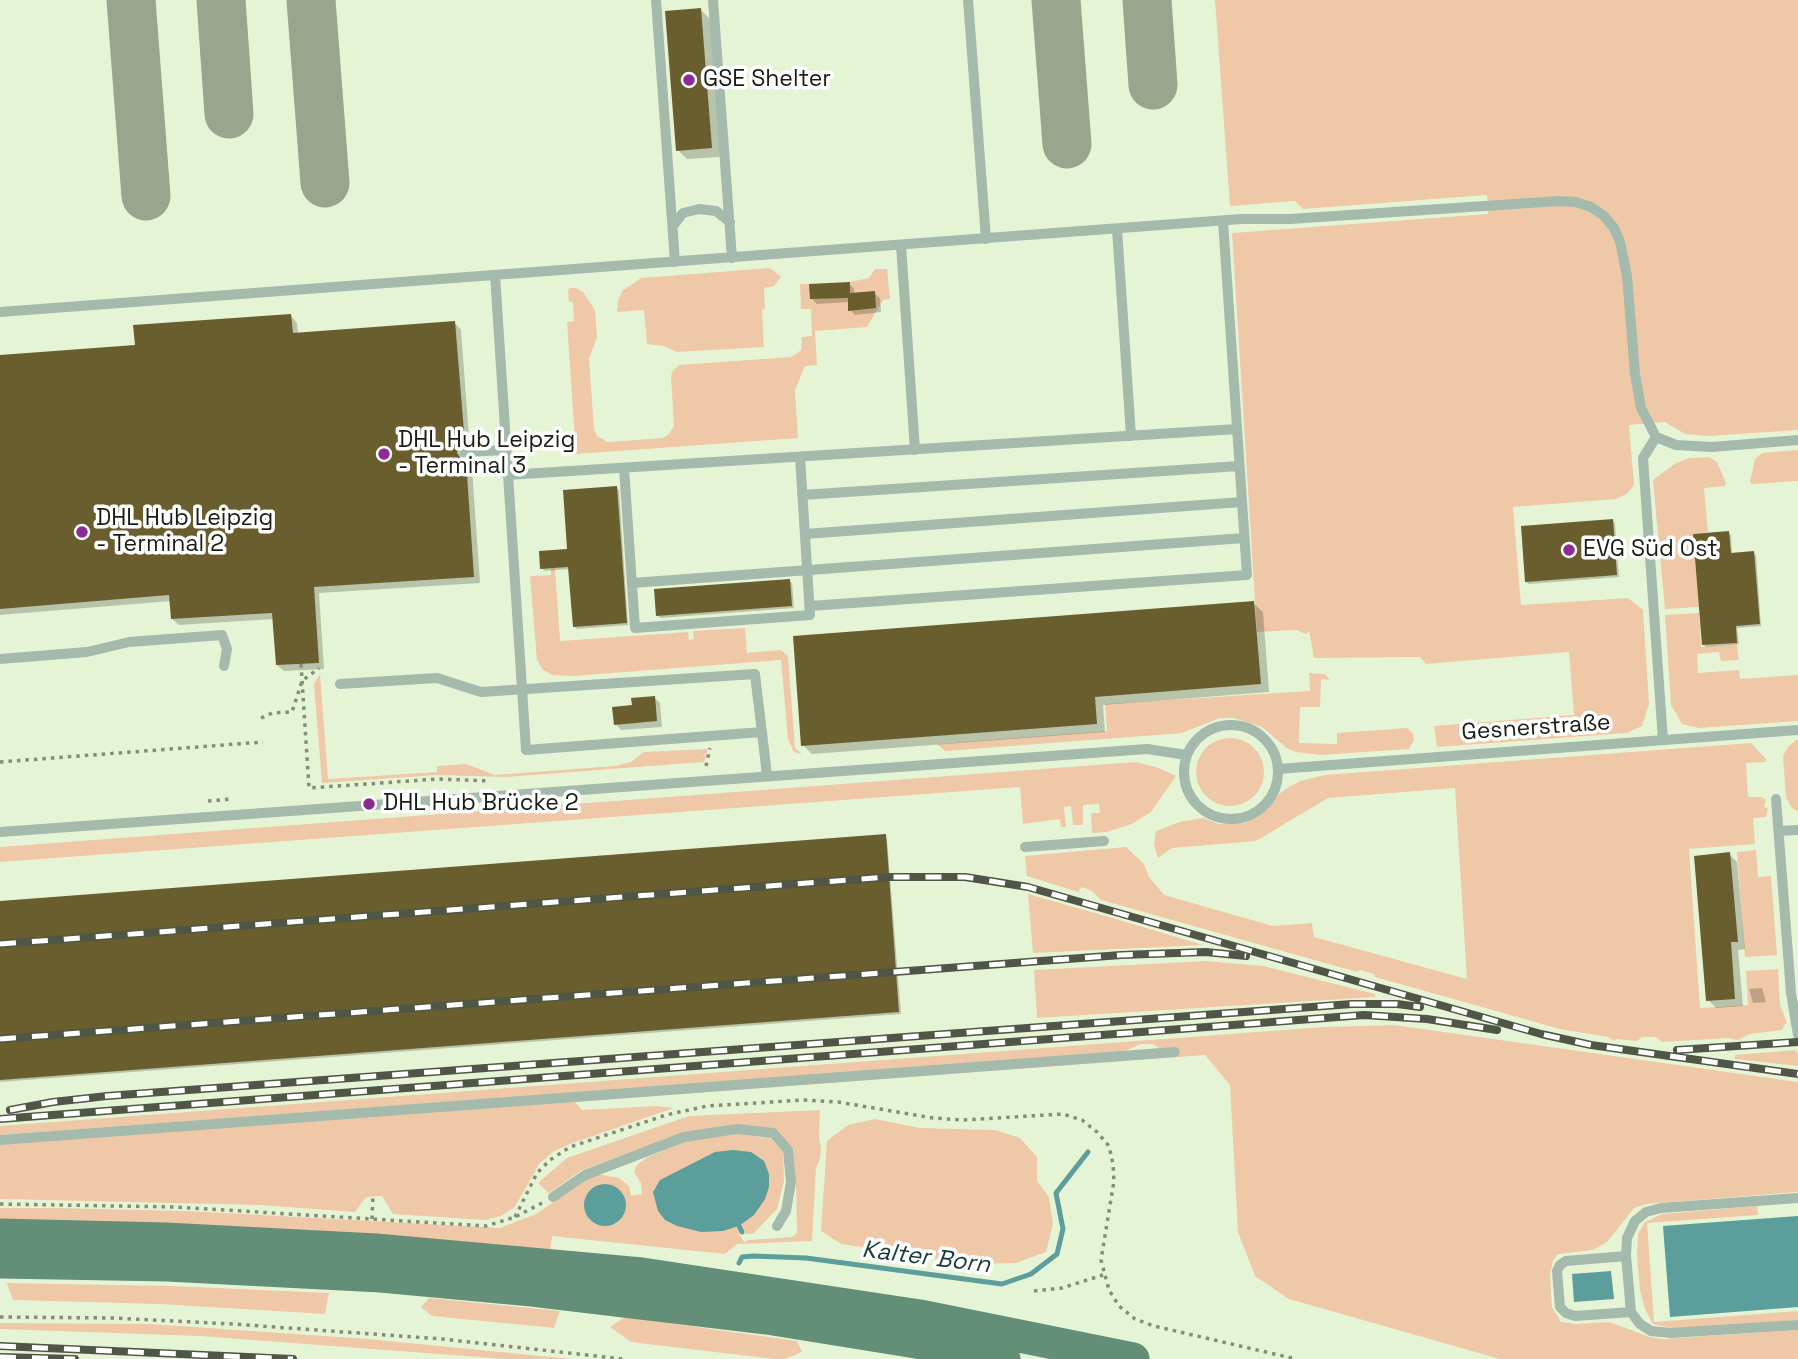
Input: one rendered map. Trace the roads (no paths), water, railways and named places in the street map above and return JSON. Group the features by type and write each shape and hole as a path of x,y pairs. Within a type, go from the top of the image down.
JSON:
{"main road":[{"path":"0,1235 166,1239 376,1250 642,1274 920,1316 1133,1359"},
{"path":"0,1262 167,1265 381,1276 532,1290 767,1318 1004,1359"}],"lane":[{"path":"656,0 675,262"},
{"path":"713,0 732,258"},
{"path":"968,0 986,239"},
{"path":"0,312 1223,221 1290,219 1540,201 1576,202 1591,207 1604,216 1614,228 1625,257 1635,374 1641,408 1656,437 1676,445 1712,447 1798,440"},
{"path":"673,226 682,214 699,209 716,211 730,222"},
{"path":"624,468 635,628 810,610 1247,575 1223,221"},
{"path":"1117,229 1131,436"},
{"path":"901,245 915,450"},
{"path":"495,275 526,750 762,732"},
{"path":"507,475 1237,429"},
{"path":"1656,437 1643,458 1663,740"},
{"path":"465,452 506,450"},
{"path":"800,457 810,610"},
{"path":"802,495 1239,466"},
{"path":"805,534 1242,502"},
{"path":"632,583 1244,538"},
{"path":"0,659 87,653 129,642 222,635 227,649 224,666"},
{"path":"340,684 437,678 481,692 755,674 767,775"},
{"path":"1234,725 1246,727 1266,740 1276,757 1278,769 1274,791 1262,806 1244,816 1219,817 1203,809 1189,793 1184,772 1191,747 1206,732 1221,726 1234,725"},
{"name":"Gesnerstraße","path":"1278,769 1798,730"},
{"path":"0,832 1147,749 1187,755"},
{"path":"1776,799 1798,1035"},
{"path":"1779,831 1798,830"},
{"path":"1025,847 1104,841"},
{"path":"0,1140 1175,1052"},
{"path":"553,1197 585,1175 684,1137 737,1129 773,1133 788,1150 791,1182 786,1211 777,1226"},
{"path":"1798,1198 1661,1208 1646,1212 1635,1222 1627,1238 1626,1256 1631,1312 1640,1324 1651,1331 1671,1334 1798,1325"},
{"path":"1626,1256 1566,1261 1560,1265 1557,1271 1560,1307 1566,1313 1575,1315 1631,1312"}],"water":[{"path":"715,1152 751,1152 764,1161 769,1174 765,1199 754,1215 739,1226 723,1231 701,1232 665,1220 658,1211 653,1192 660,1180"},
{"path":"605,1184 620,1190 626,1205 620,1220 605,1226 590,1220 584,1205 590,1190"},
{"path":"1798,1216 1798,1307 1670,1317 1663,1226"},
{"path":"1611,1271 1614,1299 1574,1302 1572,1274"}],"waterway":[{"name":"Kalter Born","path":"739,1263 742,1257 753,1256 806,1258 1002,1284 1031,1274 1057,1254 1063,1229 1056,1193 1088,1152"},
{"name":"Kalter Born","path":"739,1226 742,1232"}],"railway":[{"path":"0,944 888,877 965,877 1028,887 1541,1034 1591,1045 1798,1074"},
{"path":"0,1039 1121,955 1206,952 1246,956"},
{"path":"10,1110 107,1096 1352,1004 1420,1007"},
{"path":"0,1119 1364,1015 1427,1019 1497,1030"},
{"path":"1677,1050 1798,1042"},
{"path":"0,1346 293,1359"},
{"path":"0,1357 75,1359"}],"place":[{"name":"GSE Shelter","path":"689,80"},
{"name":"DHL Hub Leipzig - Terminal 3","path":"384,454"},
{"name":"DHL Hub Leipzig - Terminal 2","path":"82,532"},
{"name":"EVG Süd Ost","path":"1569,550"},
{"name":"DHL Hub Brücke 2","path":"369,804"}]}
